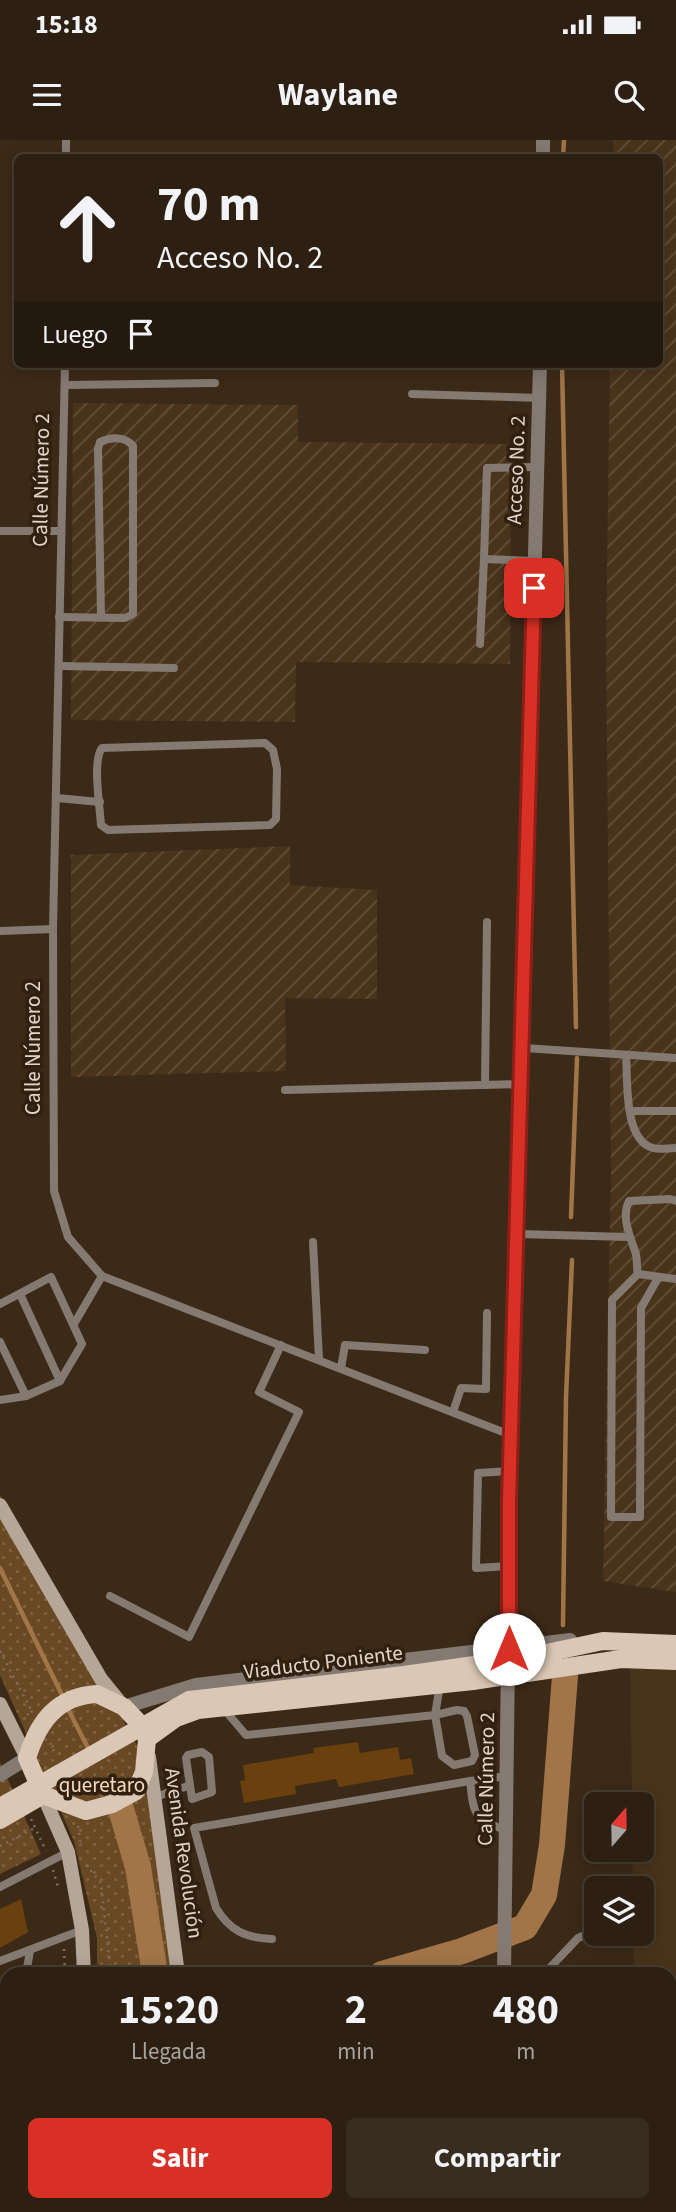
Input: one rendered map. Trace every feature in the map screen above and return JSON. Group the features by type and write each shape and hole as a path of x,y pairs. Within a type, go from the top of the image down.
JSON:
{"main road":[{"path":"0,1505 101,1679 140,1724 147,1739 144,1772 136,1791 112,1804 86,1811 43,1795"},
{"name":"Viaducto Poniente","path":"0,1807 189,1700 417,1674 523,1658 603,1641 676,1644"},
{"path":"147,1739 176,1718 198,1710 440,1685 621,1659 676,1661"},
{"path":"27,1758 36,1729 67,1700 97,1695 124,1707"},
{"path":"0,1704 68,1852 82,1930 84,1967"},
{"name":"Avenida Revolución","path":"147,1739 177,1967"},
{"path":"0,1820 43,1795"}],"street":[{"name":"Acceso No. 2","path":"509,1502 519,1234 540,368"},
{"name":"Calle Número 2","path":"504,1967 509,1675 515,1649 509,1502"},
{"path":"124,1707 196,1685 515,1649 590,1637 676,1636"},
{"path":"0,1775 27,1758"}],"lane":[{"name":"Calle Número 2","path":"65,368 53,929 54,1191 68,1237 102,1276 513,1436"},
{"path":"65,385 215,383"},
{"path":"412,394 540,398"},
{"path":"59,617 101,618 128,618 134,610 133,446 121,438 106,439 100,442 98,449 101,618"},
{"path":"480,644 487,468 537,467"},
{"path":"0,531 61,531"},
{"path":"484,559 534,561"},
{"path":"59,666 174,668"},
{"path":"265,743 274,750 277,769 276,819 270,825 108,830 101,825 100,802 97,771 98,753 102,748 265,743"},
{"path":"57,798 100,802"},
{"path":"485,1085 487,922"},
{"path":"0,931 53,929"},
{"path":"524,1048 676,1058"},
{"path":"626,1055 632,1125 641,1140 653,1148 676,1148"},
{"path":"285,1090 523,1084"},
{"path":"630,1111 676,1111"},
{"path":"638,1274 636,1253 628,1237 629,1201 676,1201"},
{"path":"519,1234 628,1237"},
{"path":"313,1242 319,1359"},
{"path":"638,1274 676,1279"},
{"path":"638,1274 612,1300 611,1517 640,1517 641,1308 657,1278"},
{"path":"74,1324 102,1276"},
{"path":"0,1304 51,1277 82,1343 60,1381 26,1396 0,1400"},
{"path":"20,1294 60,1381"},
{"path":"453,1412 461,1388 486,1390 487,1313"},
{"path":"0,1342 26,1396"},
{"path":"110,1596 189,1637 299,1412 259,1392 281,1345"},
{"path":"341,1368 345,1345 425,1350"},
{"path":"510,1566 476,1567 478,1472 511,1471"},
{"path":"223,1708 246,1735 435,1715 464,1711 474,1749 472,1760 454,1765 442,1756 435,1715 440,1685"},
{"path":"207,1753 212,1792 192,1799 188,1786 188,1755 207,1753"},
{"path":"272,1939 242,1935 222,1918 216,1908 194,1828 508,1776"},
{"path":"470,1781 473,1812 480,1820 507,1831"},
{"path":"155,1797 188,1786"},
{"path":"0,1887 68,1852"},
{"path":"0,1961 82,1930"},
{"path":"551,1967 578,1938 584,1935"},
{"path":"27,1967 30,1951"}],"path":[{"path":"0,1846 35,1828"}],"shaded area":[{"path":"613,140 676,140 676,1592 603,1581 611,1170 606,642 610,368 663,368 663,154 613,154"},
{"path":"73,403 298,405 298,442 511,444 510,664 296,662 295,722 71,720"},
{"path":"290,846 290,885 377,890 377,999 285,998 286,1071 71,1077 71,855"},
{"path":"630,1662 676,1664 676,1967 634,1967 633,1946 654,1946 654,1876 633,1876 632,1862 654,1862 654,1792 632,1792"}],"green space":[{"name":"queretaro","path":"0,1495 152,1773 184,1967 97,1967 97,1938 74,1841 0,1675"},
{"path":"0,1762 41,1854 0,1874"}],"building":[{"path":"358,1742 360,1753 398,1747 400,1760 411,1758 414,1774 339,1787 336,1779 295,1786 296,1794 244,1803 240,1781 245,1780 243,1765 314,1753 313,1748"},
{"path":"21,1899 28,1932 0,1948 0,1909"}],"waterway":[{"path":"563,154 564,140"},
{"path":"562,368 576,1027"},
{"path":"571,1217 577,1058"},
{"path":"563,1625 566,1397 572,1260"},
{"path":"0,1568 64,1699"},
{"path":"406,1967 462,1951 525,1927 544,1895 552,1845 565,1676"},
{"path":"67,1707 88,1748"},
{"path":"118,1799 138,1867 154,1967"}],"route":[{"path":"509,1649 509,1502 515,1385 534,588"}]}
